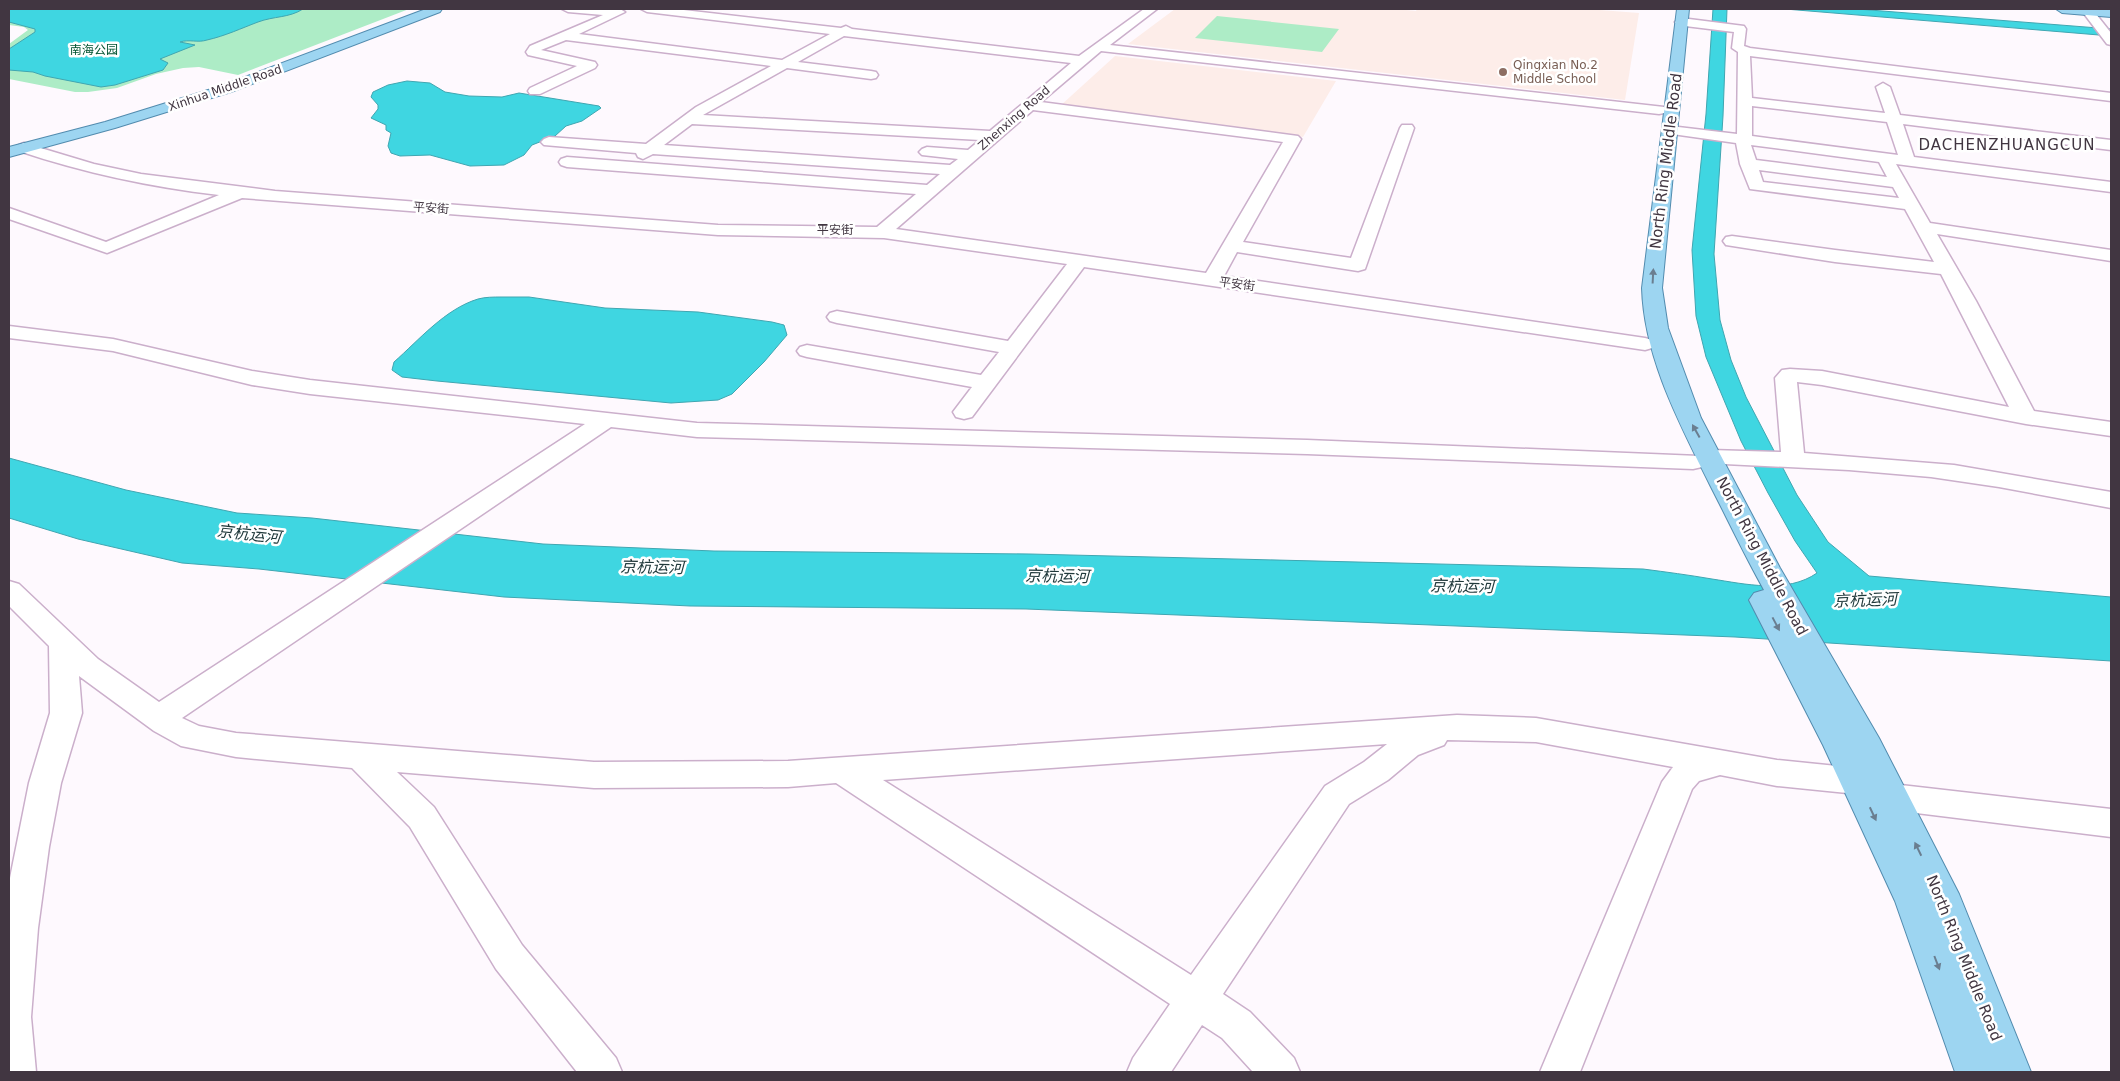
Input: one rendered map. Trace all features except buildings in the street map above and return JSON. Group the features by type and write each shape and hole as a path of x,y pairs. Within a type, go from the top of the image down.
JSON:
{"main road":[{"name":"Xinhua Middle Road","path":"12,148 217,88 426,9"},
{"name":"Xinhua Middle Road","path":"12,148 110,125 226,89 436,9"},
{"path":"2062,9 2111,13"},
{"name":"North Ring Middle Road","path":"1679,13 1659,110 1636,286 1636,306 1645,344 1670,416 1702,460 1808,664 1857,781 1914,901 1976,1072"},
{"name":"North Ring Middle Road","path":"1679,13 1670,130 1654,262 1653,308 1674,379 1702,460"},
{"name":"North Ring Middle Road","path":"1808,664 1867,748 1946,906 2010,1072"}],"street":[{"path":"568,9 619,12 642,9"},
{"path":"647,9 1081,60"},
{"name":"Zhenxing Road","path":"882,232 1081,60 1151,9"},
{"path":"2088,11 2111,41"},
{"path":"535,91 590,65 532,52 619,12"},
{"path":"1679,13 1710,25 1740,29 1737,46 1748,62 1745,140 1743,144 1756,186 1912,205"},
{"path":"626,166 648,141 667,135 714,102 865,20"},
{"path":"589,25 609,28"},
{"path":"565,36 871,76"},
{"path":"1097,47 1659,110"},
{"path":"786,50 805,52"},
{"path":"1748,62 2111,97"},
{"path":"1867,82 1907,104"},
{"path":"1888,92 1907,160"},
{"path":"1745,101 2111,145"},
{"path":"1029,105 1293,139 1212,280"},
{"path":"688,119 993,136"},
{"path":"750,176 801,126"},
{"path":"1231,246 1358,265 1407,128"},
{"path":"1670,130 2111,187"},
{"path":"667,135 686,136"},
{"path":"549,142 648,141 769,157 954,170"},
{"name":"平安街","path":"12,148 99,171 241,192 718,230 882,232 1645,344"},
{"path":"912,151 971,155"},
{"path":"1884,157 1948,269 2026,417"},
{"path":"567,162 930,190"},
{"path":"1748,164 1899,183"},
{"path":"9,213 107,248 241,192"},
{"path":"1924,226 2111,255"},
{"path":"1732,242 1948,269"},
{"path":"964,412 1079,261"},
{"path":"837,317 1013,348"},
{"path":"9,332 113,345 252,378 310,387 706,430 1702,460 1793,459 1930,470 1979,476 2111,500"},
{"path":"807,352 986,383"},
{"path":"1793,459 1786,378 1790,375 1822,378 2026,417 2111,429"},
{"path":"158,718 607,420"},
{"path":"9,590 86,666 158,718 192,736 236,745 361,757 594,774 676,776 788,774 1457,727 1536,730 1777,773 1857,781"},
{"path":"16,1072 11,1017 20,928 32,847 43,792 66,713 63,643"},
{"path":"1147,1072 1337,796 1376,771 1408,746 1457,727"},
{"path":"361,757 422,817 509,957 602,1072"},
{"path":"1560,1072 1678,782 1688,772 1720,763"},
{"path":"841,770 1236,1025 1280,1072"},
{"path":"1892,797 2111,823"}],"shaded area":[{"name":"Qingxian No.2 Middle School","path":"1175,9 1397,9 1416,11 1417,9 1587,9 1639,13 1625,100 1128,44"},
{"path":"1115,56 1336,81 1303,137 1060,106"}],"green space":[{"name":"南海公园","path":"9,9 409,9 238,75 199,67 183,68 156,74 117,88 75,92 9,79 9,44 28,30 24,27 9,25"},
{"path":"1217,16 1339,29 1322,52 1195,38"}],"water":[{"name":"南海公园","path":"9,9 303,9 204,41 180,42 195,45 160,59 168,63 163,70 115,85 101,87 33,72 9,70 9,49 35,32 35,29 9,22"},
{"name":"京杭运河","path":"1713,9 1727,9 1723,116 1714,254 1720,320 1731,360 1746,397 1797,495 1828,542 1869,576 2111,597 2111,661 1735,637 1026,609 690,606 504,597 259,569 182,563 78,539 9,518 9,458 126,490 237,513 312,518 543,544 714,551 1030,554 1643,569 1752,585 1793,584 1817,573 1795,541 1741,441 1706,357 1696,316 1692,250 1706,114"},
{"path":"1785,9 1857,9 2111,29 2111,36"},
{"path":"407,81 430,83 445,92 469,96 502,97 519,93 599,106 601,108 582,121 566,126 555,136 532,145 524,155 504,165 470,166 430,155 400,156 391,153 388,146 391,133 386,130 386,125 371,118 378,109 378,105 371,97 373,92 388,85"},
{"path":"487,297 529,297 605,308 698,312 772,322 784,325 787,335 764,362 732,394 718,400 671,403 402,377 392,370 394,362 433,326 454,310"}],"place":[{"name":"Qingxian No.2 Middle School","path":"1503,72"}],"district":[{"name":"DACHENZHUANGCUN","path":"2007,145"}]}
